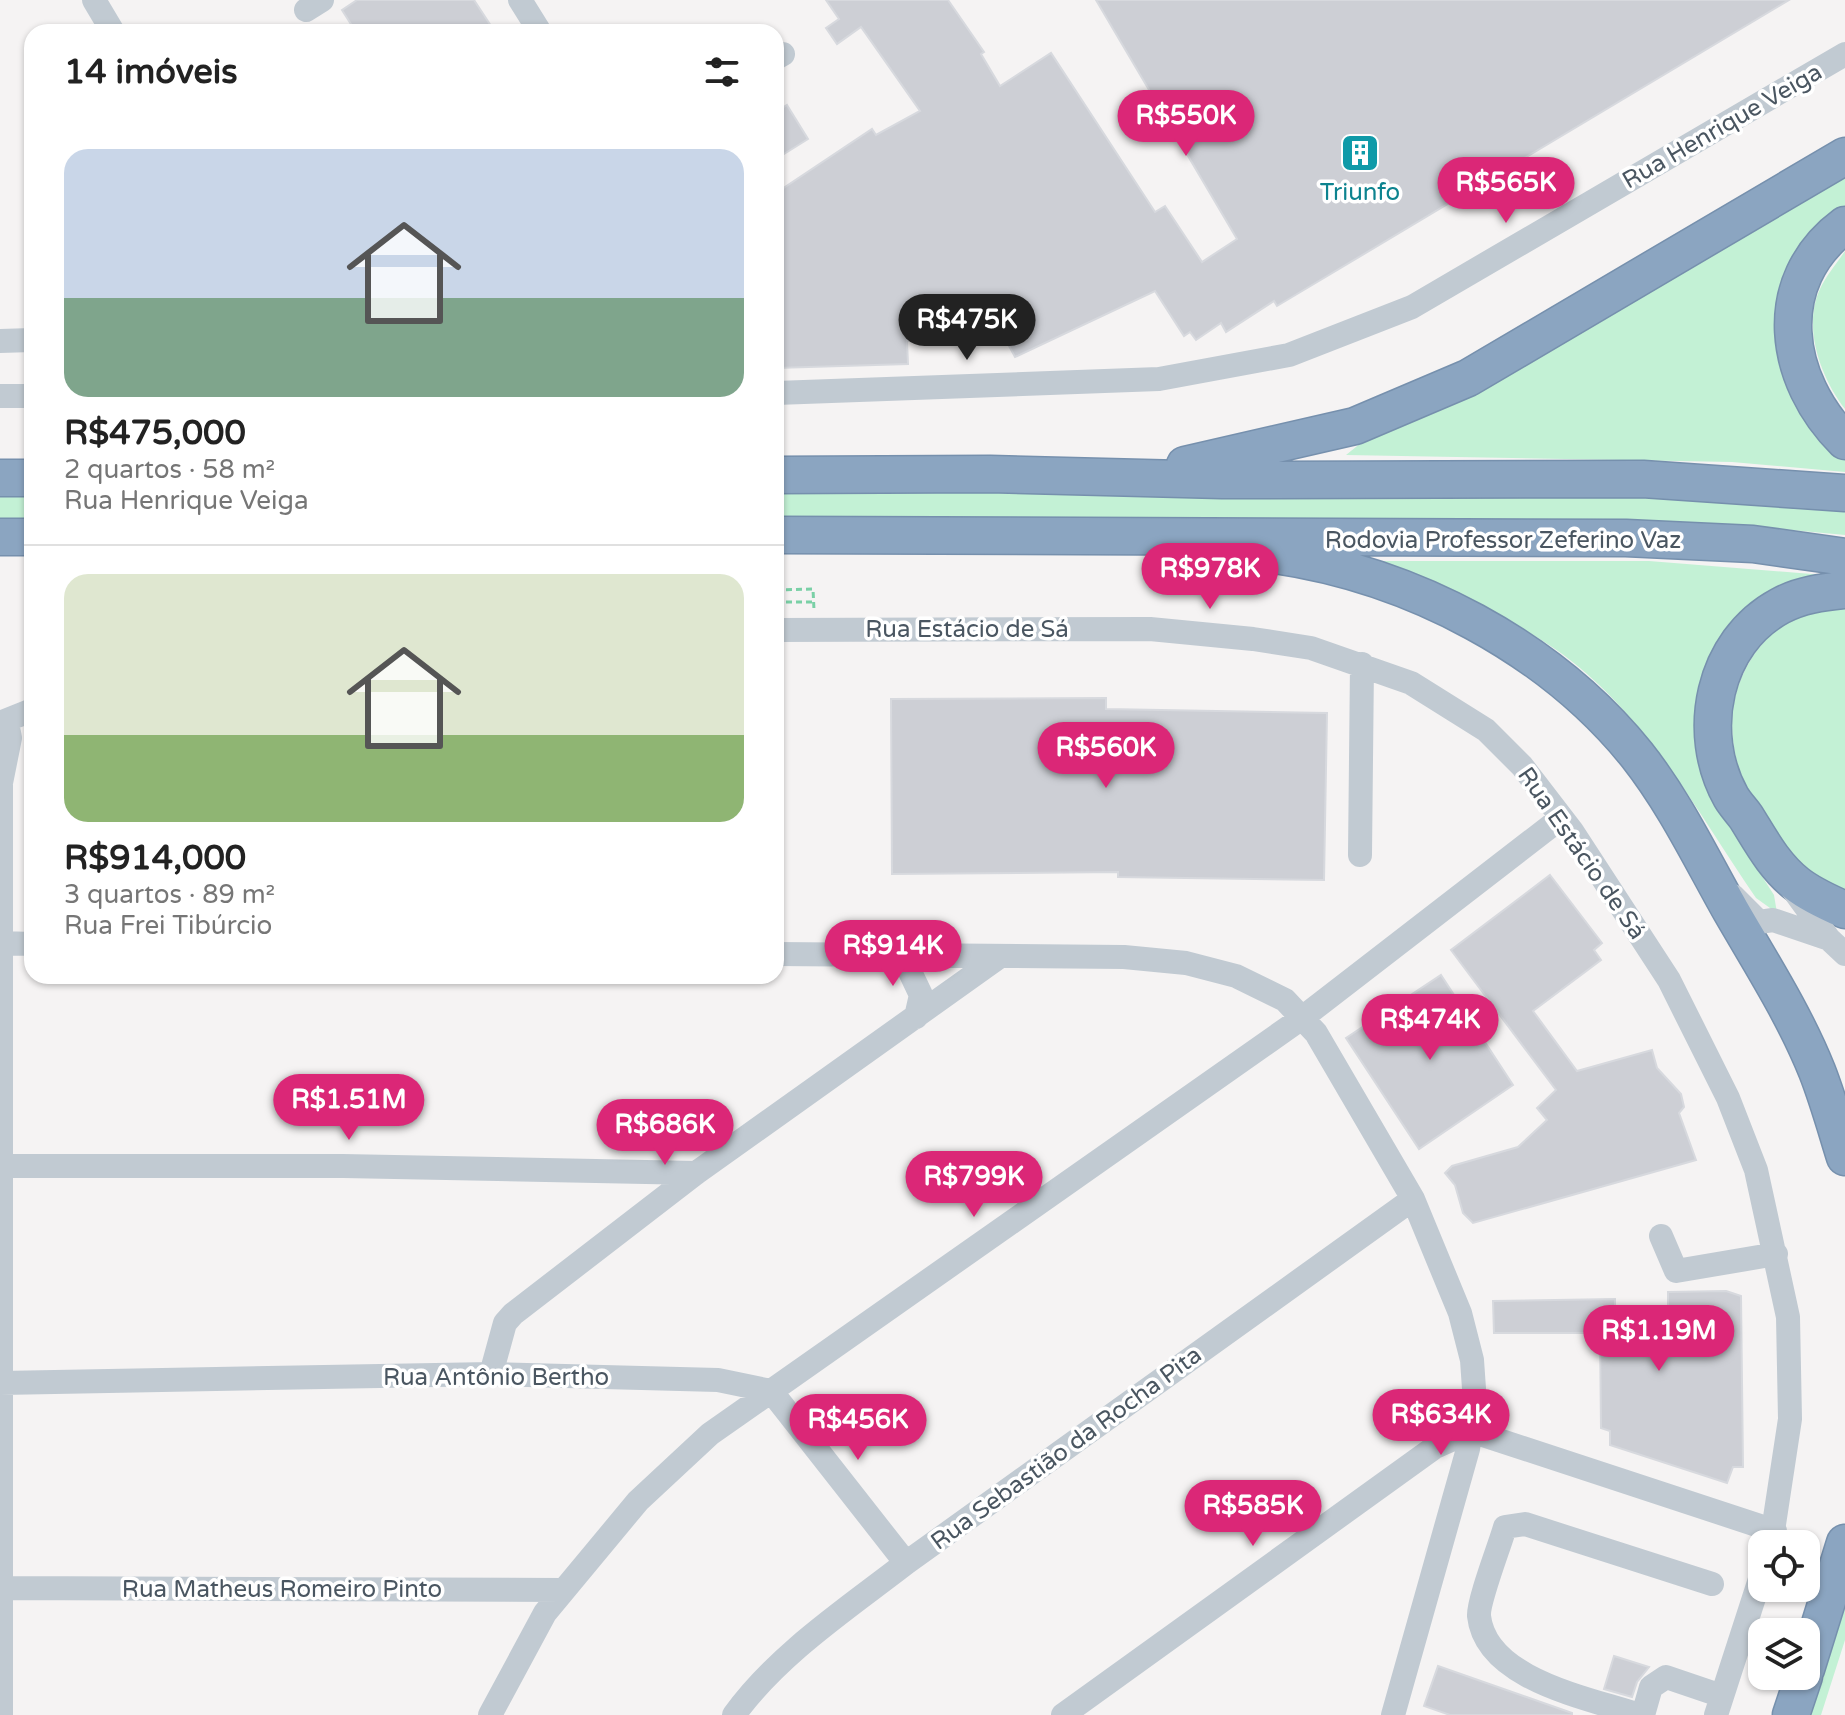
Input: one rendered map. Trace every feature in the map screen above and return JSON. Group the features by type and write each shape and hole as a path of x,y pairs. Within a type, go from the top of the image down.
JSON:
{"highway":[{"path":"990,474 1180,466 1355,426 1401,409 1504,358 1845,156"},
{"path":"1845,225 1813,259 1795,306 1792,329 1794,354 1804,386 1822,419 1845,441"},
{"path":"784,475 990,474 1222,480 1643,479 1845,493"},
{"path":"0,478 24,478"},
{"name":"Rodovia Professor Zeferino Vaz","path":"784,535 1626,538 1753,544 1845,557"},
{"path":"1138,535 1307,559 1418,594 1478,625 1549,668 1597,710 1639,758 1665,795 1782,997 1809,1054 1845,1157"},
{"path":"0,537 24,537"},
{"path":"1840,934 1762,847 1731,797 1718,764 1713,701 1743,637 1779,607 1803,597 1845,590"},
{"path":"1820,1623 1845,1541"},
{"path":"1791,1715 1799,1690"}],"street":[{"path":"94,0 108,24"},
{"path":"520,0 535,24"},
{"name":"Rua Henrique Veiga","path":"784,393 1159,379 1289,355 1412,307 1845,54"},
{"path":"0,341 24,340"},
{"path":"0,396 24,396"},
{"name":"Rua Estácio de Sá","path":"784,630 1150,629 1311,648 1411,683 1486,730 1522,766 1561,818 1669,980 1728,1098 1756,1170 1788,1317 1790,1419 1774,1530"},
{"path":"1360,855 1362,664"},
{"path":"1,1715 0,783 10,738 4,722 24,713"},
{"path":"490,1715 545,1613 563,1590 638,1501 710,1434 1302,1018 1561,818"},
{"path":"1709,872 1759,922 1773,920 1840,934"},
{"path":"1,943 24,944"},
{"path":"784,954 1124,957 1186,963 1236,976 1285,1000 1316,1033 1413,1199 1460,1313 1472,1360 1475,1403 1471,1431 1393,1715"},
{"path":"902,955 921,995 916,1017"},
{"path":"491,1374 508,1318 696,1173 999,957"},
{"path":"2,1166 343,1166 696,1173"},
{"name":"Rua Sebastião da Rocha Pita","path":"734,1715 747,1697 828,1624 906,1563 1413,1199"},
{"path":"1661,1236 1676,1271 1776,1254"},
{"name":"Rua Antônio Bertho","path":"1,1383 491,1374 718,1380 771,1391"},
{"path":"771,1391 906,1563"},
{"path":"1063,1715 1435,1447 1471,1431 1750,1530"},
{"path":"1712,1584 1525,1524 1505,1527 1479,1615 1487,1641 1500,1658 1524,1676 1641,1715 1651,1687 1666,1677 1719,1705 1753,1602"},
{"name":"Rua Matheus Romeiro Pinto","path":"1,1588 563,1590"}],"path":[{"path":"784,590 813,589 814,602 784,602"}],"green space":[{"path":"1845,173 1845,208 1795,257 1776,314 1777,346 1784,379 1812,431 1845,460 1845,472 1732,462 1346,455 1372,434"},
{"path":"1845,251 1845,409 1828,383 1822,367 1813,319 1820,289"},
{"path":"784,489 1499,489 1845,505 1845,535 1739,525 784,519"},
{"path":"0,493 24,493 24,524 0,524"},
{"path":"1375,561 1649,561 1824,575 1715,658 1747,853 1774,895 1777,913 1756,898 1690,797 1642,732 1616,701 1587,674 1555,649 1512,623"},
{"path":"1845,603 1845,896 1804,869 1766,825 1740,772 1733,744 1732,716 1738,688 1750,661 1768,637 1803,614"},
{"path":"1845,1584 1845,1640 1821,1715 1802,1715 1810,1690 1820,1690 1820,1660"}],"building":[{"path":"357,0 474,0 490,24 351,24 342,10"},
{"path":"826,0 948,0 984,52 981,54 1000,86 1051,53 1155,212 1165,206 1202,262 1237,239 1096,0 1789,0 1277,306 1274,301 1226,332 1221,323 1196,340 1190,332 1184,336 1155,291 1015,357 995,320 970,337 907,341 908,364 784,368 784,188 872,129 876,135 920,111 861,27 837,44 826,28 839,19"},
{"path":"787,105 808,139 784,154 784,107"},
{"path":"1106,698 1106,709 1327,713 1324,880 1118,877 1118,872 892,874 891,699"},
{"path":"1550,875 1602,943 1594,950 1601,960 1533,1011 1577,1071 1652,1050 1657,1068 1681,1094 1684,1107 1679,1113 1696,1160 1473,1223 1463,1213 1455,1185 1445,1173 1452,1166 1518,1147 1547,1120 1537,1108 1556,1090 1451,950"},
{"path":"1441,975 1513,1085 1419,1149 1346,1038"},
{"path":"1726,1291 1741,1296 1743,1467 1733,1467 1727,1483 1610,1445 1610,1431 1601,1428 1600,1333 1494,1333 1493,1301 1615,1299 1615,1314 1668,1313 1668,1292"},
{"path":"1614,1656 1649,1667 1637,1682 1632,1697 1604,1689"},
{"path":"1438,1666 1572,1715 1450,1715 1424,1706"}],"place":[{"name":"Triunfo","path":"1360,153"}]}
